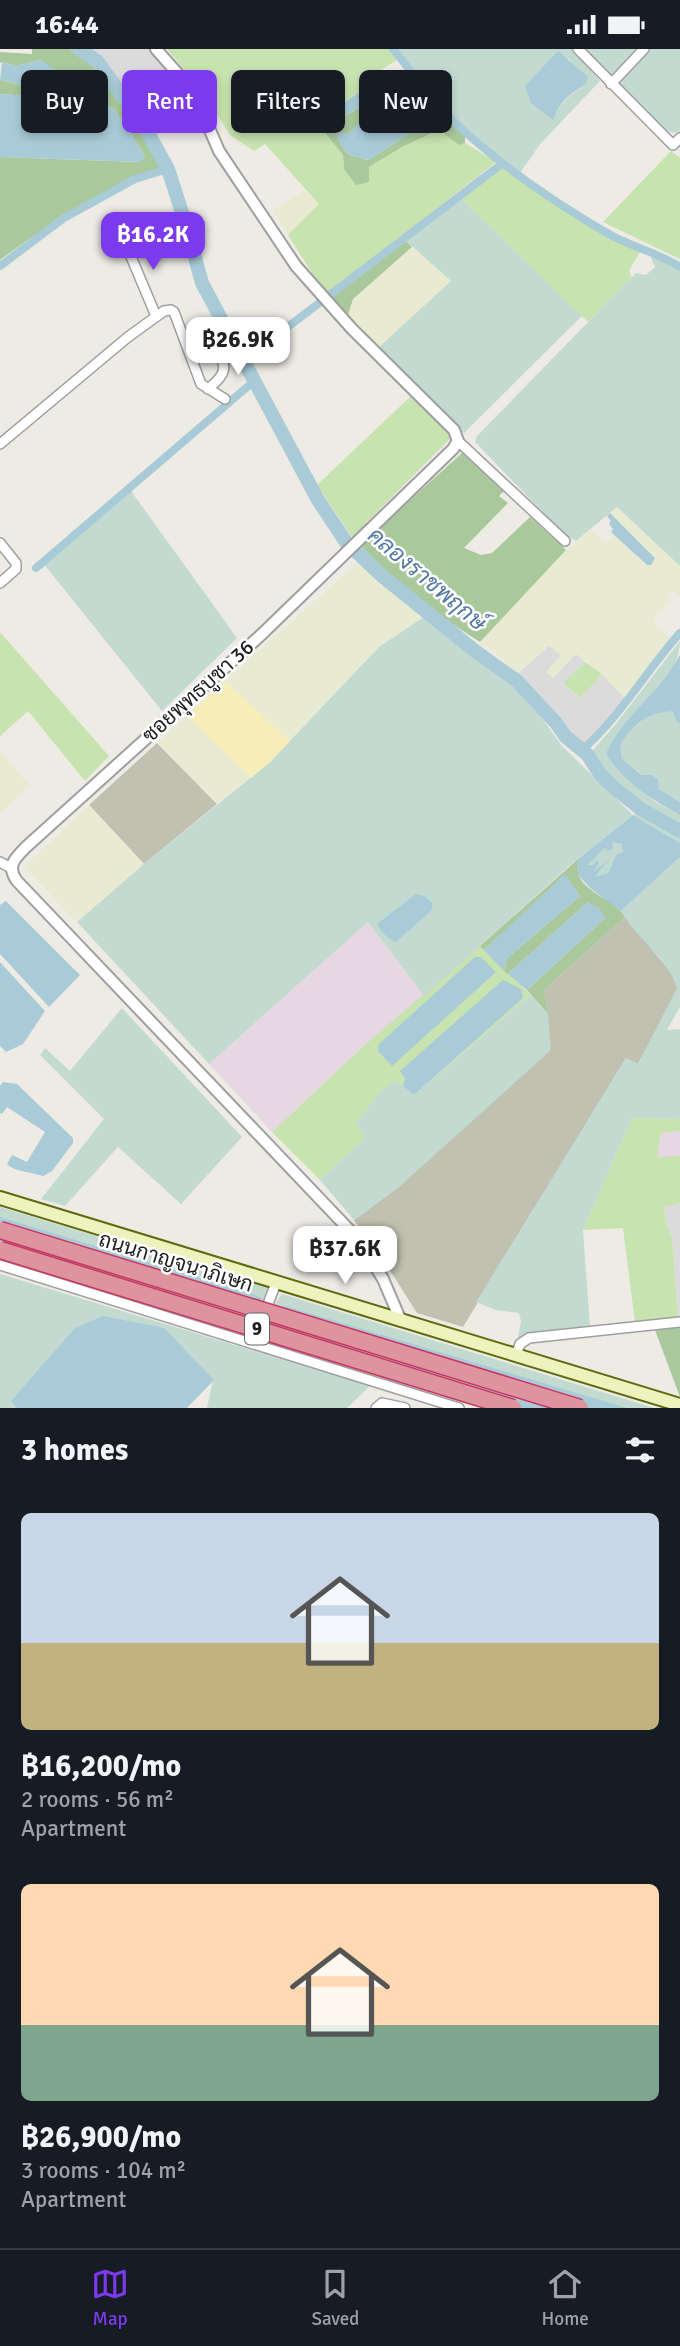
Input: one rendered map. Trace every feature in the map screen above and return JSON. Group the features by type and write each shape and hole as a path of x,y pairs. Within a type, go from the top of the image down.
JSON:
{"highway":[{"name":"ถนนกาญจนาภิเษก","path":"0,1230 580,1408"},
{"name":"ถนนกาญจนาภิเษก","path":"0,1250 513,1408"}],"main road":[{"path":"0,1198 516,1355 665,1404 680,1405"}],"street":[{"path":"156,49 193,91 225,162 296,266 332,308 454,430 458,441 565,541"},
{"path":"578,49 611,84 678,145"},
{"path":"611,84 644,49"},
{"path":"124,240 156,316"},
{"path":"0,444 164,311 174,312 201,384 225,399"},
{"path":"208,389 224,373 223,361 219,355"},
{"name":"ซอยพุทธบูชา 36","path":"11,868 13,861 26,847 318,582 458,441"},
{"path":"0,543 16,563 16,569 0,583"},
{"path":"0,862 11,868 17,881 358,1239 383,1279 401,1321"},
{"path":"0,1265 456,1408"},
{"path":"253,1343 276,1283"},
{"path":"516,1355 520,1344 529,1338 680,1322"},
{"path":"376,1408 382,1403 405,1408 410,1392"}],"shaded area":[{"path":"73,49 154,49 167,70 122,70 122,102 108,83 108,70 97,70"},
{"path":"388,49 573,49 600,81 541,143 520,173 465,135 452,123 452,70 406,70","holes":["568,58 586,84 575,91 558,109 552,120"]},
{"path":"585,49 637,49 612,78"},
{"path":"649,49 680,49 680,132 665,130 619,82"},
{"path":"143,133 159,133 148,141"},
{"path":"305,190 319,204 288,235 273,210"},
{"path":"462,199 582,316 464,433 378,348 451,281 405,240"},
{"path":"412,247 452,281 378,348 347,318 353,299"},
{"path":"650,255 680,271 680,566 617,507 576,541 563,533 475,442 477,436 636,273 646,275 655,267"},
{"path":"131,491 237,638 162,711 43,563"},
{"path":"617,507 680,566 680,597 674,591 667,597 671,601 652,620 672,640 625,698 602,674 576,654 553,678 546,672 561,655 549,646 517,674 480,642 566,550 591,529 606,543 614,535 646,565 655,557 610,513"},
{"path":"357,563 424,617 379,647 290,741 225,681"},
{"path":"424,617 503,676 530,702 562,746 633,815 569,866 424,996 368,922 209,1064 77,922 269,763 379,647"},
{"path":"680,641 679,653 669,674 628,721 606,753 654,801 680,815 680,827 644,804 616,781 604,770 593,750"},
{"path":"549,645 562,655 553,677 575,653 585,662 563,683 579,698 602,674 625,698 601,732 582,748 517,674"},
{"path":"659,711 673,712 680,723 680,802 659,789 651,775 643,775 622,759 620,746 627,735 642,721"},
{"path":"187,716 251,778 217,804 157,743"},
{"path":"157,743 217,804 144,864 89,805"},
{"path":"0,750 30,786 0,813"},
{"path":"89,805 144,864 77,922 24,867"},
{"path":"640,812 680,837 680,843 633,815"},
{"path":"612,842 622,844 625,851 616,855 608,873 594,878 605,862 590,874 593,865 587,866 605,848 611,847"},
{"path":"680,857 680,1007 667,1030 680,1029 680,1119 632,1118 583,1230 590,1327 522,1337 516,1347 521,1321 519,1313 496,1310 476,1302 626,1058 638,1064 677,988 667,967 621,911"},
{"path":"625,917 674,976 678,988 650,1043 637,1065 626,1058 463,1327 417,1313 354,1220 400,1186 548,1014 544,990"},
{"path":"368,922 424,996 369,1041 272,1132 209,1064"},
{"path":"531,995 548,1014 551,1050 400,1186 354,1220 320,1180 365,1138 356,1123 383,1089 396,1080 414,1095"},
{"path":"122,1008 242,1137 181,1204 118,1147 65,1206 41,1199 104,1119 40,1055 45,1048 70,1071"},
{"path":"680,1131 680,1156 657,1158 661,1133"},
{"path":"680,1203 678,1318 672,1237 664,1206"},
{"path":"0,1207 267,1288 267,1298 253,1336 0,1258"},
{"path":"0,1274 370,1386 347,1408 207,1408 213,1380 12,1401 17,1408 0,1408"},
{"path":"282,1294 654,1408 484,1408 265,1340 270,1315"}],"green space":[{"path":"32,49 70,49 97,70 48,70 41,60 16,66 0,63 0,52 32,54"},
{"path":"167,49 388,49 397,60 381,70 359,70 359,92 345,102 345,70 231,70 231,133 325,133 343,155 344,169 369,182 369,167 402,147 433,133 444,133 459,144 465,143 496,162 326,295 288,235 319,204 265,144 254,151 230,135 217,114 217,70 185,70"},
{"path":"0,80 21,85 21,95 0,94"},
{"path":"108,83 122,102 122,121 108,105"},
{"path":"359,108 359,124 350,133 345,133 345,116"},
{"path":"452,123 465,135 465,143 459,145 443,133 452,133"},
{"path":"130,133 143,133 164,167 79,208 0,260 0,157 139,162 145,156"},
{"path":"325,133 339,133 337,137 347,153 368,160 410,133 432,133 369,167 369,182 356,185 344,169 343,155"},
{"path":"671,151 680,158 680,259 603,222"},
{"path":"503,167 582,222 640,252 629,271 632,277 588,322 462,199"},
{"path":"405,240 412,247 353,299 347,318 328,299"},
{"path":"411,396 448,431 451,438 352,537 317,485"},
{"path":"462,453 505,490 499,496 508,503 464,548 481,555 492,553 530,517 566,550 480,642 413,594 352,537 366,523 376,531"},
{"path":"0,632 109,756 85,781 28,711 0,736"},
{"path":"585,662 602,674 580,698 563,683"},
{"path":"578,859 578,874 583,882 625,917 544,990 548,1014 527,990 605,918 588,902 508,974 504,971 507,958 580,896 565,875 484,950 480,946"},
{"path":"480,946 531,995 414,1095 523,998 401,1071 405,1078 403,1086 396,1080 366,1138 320,1180 272,1132 369,1041"},
{"path":"632,1118 680,1119 680,1131 661,1133 657,1157 680,1156 680,1203 664,1207 672,1237 678,1318 635,1322 623,1228 583,1230"},
{"path":"680,1326 680,1397 655,1330"}],"sand":[{"path":"225,681 290,741 251,778 187,716"}],"water":[{"path":"558,51 588,77 586,84 562,103 553,120 531,103 525,86"},
{"path":"41,60 55,70 21,70 21,85 0,80 2,62 16,66"},
{"path":"359,92 359,107 345,115 345,102"},
{"path":"0,94 21,95 21,133 108,133 108,105 122,121 122,133 130,133 145,156 140,162 0,157"},
{"path":"359,123 359,133 410,133 368,160 347,153 337,137 339,133 350,133"},
{"path":"610,513 655,558 651,565 647,565 611,532 611,521 607,516"},
{"path":"680,655 680,723 677,723 673,712 649,717 630,732 620,746 622,759 642,775 651,775 658,779 659,789 680,802 680,815 638,789 620,772 606,753 624,725 664,680"},
{"path":"633,815 680,843 680,857 621,911 590,888 578,875 578,859","holes":["612,842 622,844 624,851 616,855 608,873 595,877 608,860 594,871 599,863 597,860 593,865 588,865 605,848 608,851 613,849"]},
{"path":"565,874 580,896 507,958 504,971 484,950"},
{"path":"416,894 424,896 432,903 432,910 396,942 393,941 377,924"},
{"path":"6,901 80,975 49,1007 0,954 0,905"},
{"path":"588,902 600,909 605,918 528,991 508,974"},
{"path":"475,957 481,957 496,972 392,1066 378,1051 379,1044"},
{"path":"0,962 45,1011 23,1044 6,1052 0,1046"},
{"path":"503,980 521,989 523,998 414,1095 403,1086 405,1078 400,1071"},
{"path":"3,1082 17,1084 73,1138 73,1143 52,1171 43,1176 7,1164 12,1155 27,1162 45,1132 7,1107 0,1113 0,1086"},
{"path":"0,1217 262,1298 250,1330 0,1254"},
{"path":"285,1306 627,1408 496,1408 273,1331 278,1310"},
{"path":"103,1316 164,1328 214,1380 187,1408 17,1408 11,1401 75,1328"}],"waterway":[{"name":"คลองราชพฤกษ์","path":"79,49 97,61 143,124 168,169 202,283 318,500 346,542 381,575 475,651 517,681 566,737 587,754 600,774 614,788 641,809 680,831"},
{"path":"393,49 440,108 478,144 519,176 607,233 680,267"},
{"path":"243,361 503,163"},
{"path":"0,266 64,218 135,179 168,169"},
{"path":"36,568 253,382"},
{"path":"582,750 609,723 680,633"}]}
